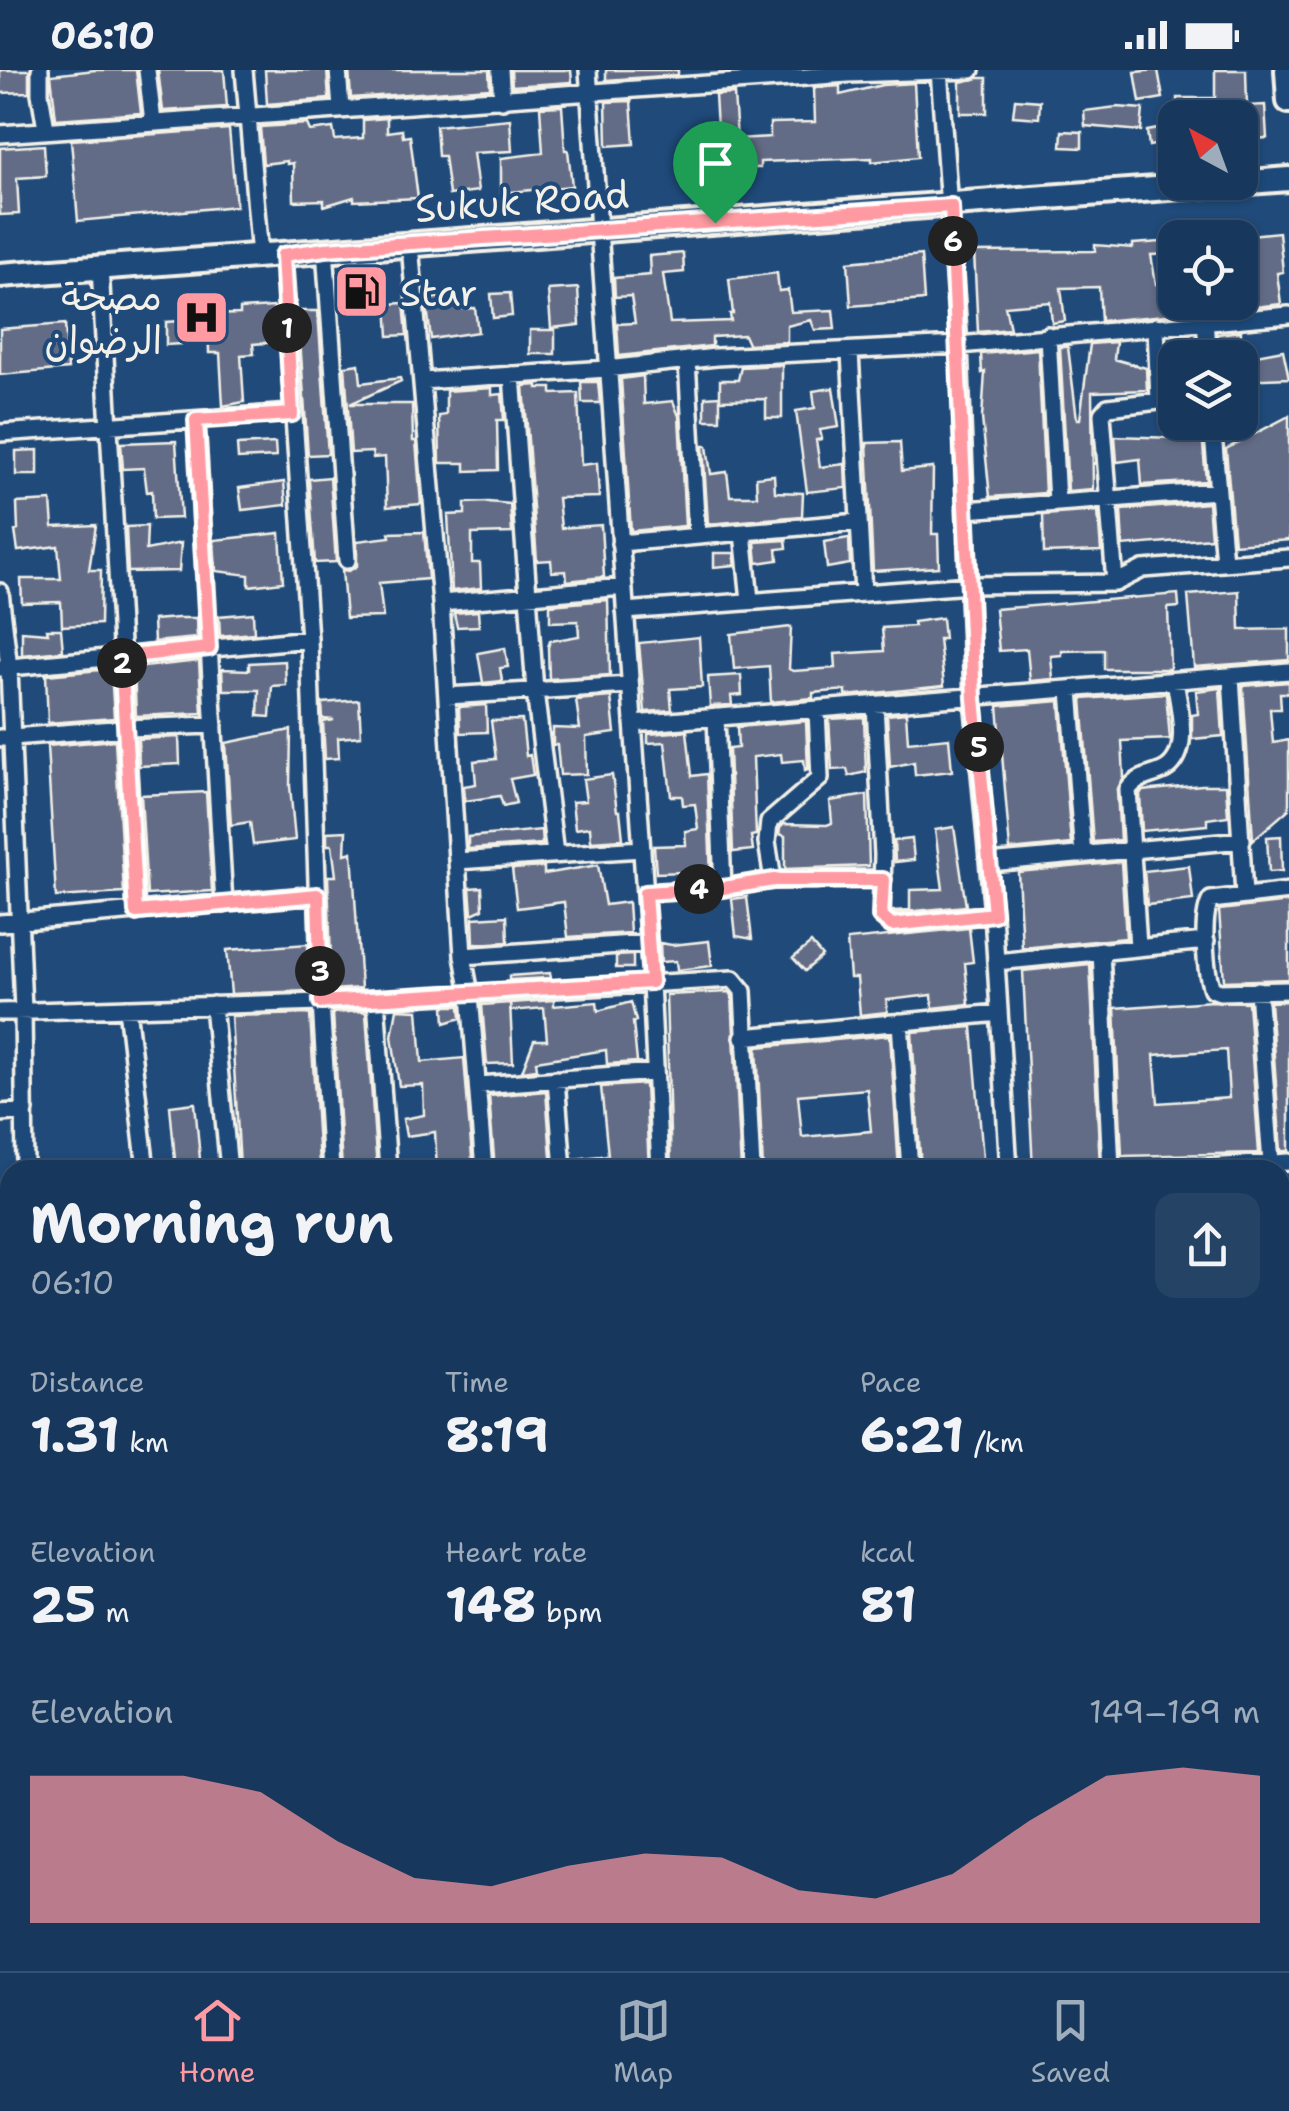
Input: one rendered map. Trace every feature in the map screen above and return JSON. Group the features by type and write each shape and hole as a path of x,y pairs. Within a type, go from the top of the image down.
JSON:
{"street":[{"path":"40,70 46,129"},
{"path":"147,70 153,122"},
{"path":"244,70 292,414 310,639 329,1160"},
{"path":"338,70 340,109"},
{"path":"500,70 502,100"},
{"path":"588,70 651,982 660,1160"},
{"path":"0,134 589,94 689,78 971,70"},
{"path":"1286,70 1289,100"},
{"path":"939,72 959,345 974,698 994,914 1007,1160"},
{"name":"Sukuk Road","path":"0,274 1289,179"},
{"path":"410,245 441,603 463,956 470,994 483,1160"},
{"path":"325,249 347,560"},
{"path":"100,267 136,912"},
{"path":"422,381 688,360 959,345 1289,315"},
{"path":"1205,322 1206,340"},
{"path":"1115,583 1102,414 1108,407 1159,401 1156,326"},
{"path":"1048,335 1057,502"},
{"path":"850,352 863,593"},
{"path":"688,360 697,536"},
{"path":"512,375 535,691 555,854"},
{"path":"0,433 292,414"},
{"path":"196,420 224,904"},
{"path":"1213,440 1224,562"},
{"path":"966,510 1217,491"},
{"path":"620,544 858,522"},
{"path":"743,532 750,600"},
{"path":"624,611 970,584 1115,583 1144,569 1289,558"},
{"path":"441,603 622,587"},
{"path":"0,592 24,1010 24,1160"},
{"path":"4,668 310,639"},
{"path":"632,724 1289,672"},
{"path":"1231,676 1244,895"},
{"path":"1138,947 1128,790 1135,780 1167,769 1178,754 1182,732 1175,681"},
{"path":"447,696 630,685"},
{"path":"1070,690 1083,854"},
{"path":"875,705 883,880 881,916 892,925 994,914"},
{"path":"774,880 767,842 769,822 820,778 817,710"},
{"path":"716,717 723,888"},
{"path":"6,738 214,725"},
{"path":"989,863 1242,840"},
{"path":"457,861 642,849"},
{"path":"645,893 774,880 883,880"},
{"path":"1289,891 1210,900 1206,906 1212,989 1289,990"},
{"path":"0,923 318,895"},
{"path":"996,962 1206,941"},
{"path":"463,956 648,942"},
{"path":"1101,950 1112,1160"},
{"path":"0,1012 321,1002 733,979 742,990 751,1160"},
{"path":"1258,990 1271,1160"},
{"path":"376,999 387,1160"},
{"path":"212,1005 228,1160"},
{"path":"127,1008 145,1160"},
{"path":"743,1037 999,1013"},
{"path":"900,1022 909,1160"},
{"path":"479,1086 656,1072"},
{"path":"556,1079 562,1160"},
{"path":"0,1113 25,1112"}],"building":[{"path":"0,70 29,70 29,92 0,93"},
{"path":"136,70 141,113 56,119 51,75"},
{"path":"158,70 224,70 227,107 163,111"},
{"path":"265,70 327,70 329,99 267,104"},
{"path":"349,70 489,70 490,88 351,98"},
{"path":"511,70 571,70 572,82 512,86"},
{"path":"606,70 678,70 678,75 606,80"},
{"path":"1158,70 1163,98 1140,102 1135,72"},
{"path":"1215,70 1246,70 1247,100 1177,100 1215,98"},
{"path":"987,78 987,113 960,113 960,82"},
{"path":"914,83 918,157 872,162 872,158 760,162 760,168 707,167 708,128 717,128 715,95 734,94 737,139 770,137 770,123 815,122 814,88 840,86 840,95 882,85"},
{"path":"1015,99 1040,101 1039,118 1013,116"},
{"path":"631,101 634,144 607,146 606,102"},
{"path":"1258,105 1265,105 1267,138 1258,139"},
{"path":"562,106 572,186 501,193 501,158 543,153 540,107"},
{"path":"1143,109 1141,131 1085,126 1084,111"},
{"path":"387,118 387,132 402,130 403,137 410,136 418,198 354,201 354,197 324,206 324,200 294,201 293,163 263,164 260,127 307,124 310,131 333,128 335,140 363,138 363,120"},
{"path":"510,119 512,151 473,153 478,191 449,195 444,156 438,156 436,126"},
{"path":"229,129 236,206 78,221 71,140"},
{"path":"1158,129 1158,144 1149,146 1147,131"},
{"path":"1062,131 1082,132 1082,148 1061,147"},
{"path":"44,145 46,176 17,178 19,214 0,215 0,148"},
{"path":"1279,232 1283,272 1277,273 1281,304 1258,307 1258,234"},
{"path":"1158,242 1158,255 1151,255 1158,284 1158,316 1101,321 1099,287 1061,288 1065,321 1052,323 1050,302 1005,306 1010,329 978,332 974,252 1095,251 1095,245 1133,248 1133,244"},
{"path":"683,253 684,272 663,274 670,323 731,321 729,279 777,273 779,291 788,290 791,312 833,310 835,329 815,330 811,320 787,326 787,342 748,344 744,335 712,337 712,346 619,356 617,324 635,323 631,296 615,297 614,278 650,275 649,256"},
{"path":"921,255 924,300 851,306 848,262"},
{"path":"578,288 580,325 551,328 548,290"},
{"path":"510,293 512,316 493,318 491,294"},
{"path":"456,296 457,309 475,308 478,332 431,339 426,299"},
{"path":"404,303 407,335 389,336 387,304"},
{"path":"274,307 278,342 253,344 254,354 241,355 244,402 223,406 220,353 209,353 208,315"},
{"path":"298,311 318,311 328,454 308,455"},
{"path":"180,321 181,344 166,345 166,322"},
{"path":"65,324 68,369 0,375 0,329"},
{"path":"530,330 555,330 555,354 530,354"},
{"path":"1241,331 1241,340 1218,340 1217,334"},
{"path":"1116,342 1114,359 1146,368 1147,390 1092,392 1093,489 1068,491 1060,347 1068,347 1080,419 1090,344"},
{"path":"1038,349 1045,493 990,497 982,418 985,372 982,373 981,354"},
{"path":"1283,350 1289,378 1258,379 1258,355"},
{"path":"359,364 361,383 400,378 401,381 350,404 412,404 421,504 387,507 385,457 373,458 372,452 351,453 345,366"},
{"path":"782,365 782,418 766,418 766,399 720,400 720,380 738,380 741,367"},
{"path":"643,376 644,404 673,401 679,416 685,526 631,531 621,379"},
{"path":"581,382 598,382 600,403 582,403"},
{"path":"524,386 552,388 552,394 578,393 581,465 597,463 599,497 558,498 561,528 601,525 604,577 567,581 566,571 552,572 551,560 537,561"},
{"path":"492,388 492,395 502,394 504,420 497,420 498,470 465,471 465,463 440,463 439,416 446,415 446,391"},
{"path":"833,388 839,427 820,430 822,439 816,440 820,467 845,464 846,488 807,492 796,411 815,408 813,391"},
{"path":"720,396 720,420 705,420 705,397"},
{"path":"1289,416 1289,540 1234,544 1226,449 1243,440 1258,440 1258,432"},
{"path":"1115,436 1203,440 1206,481 1142,485 1140,459 1117,462"},
{"path":"176,441 181,518 153,519 152,491 147,492 144,468 123,469 121,443"},
{"path":"900,442 902,471 933,468 932,534 938,534 939,567 873,571 867,443"},
{"path":"275,443 276,457 238,459 237,445"},
{"path":"703,446 707,446 711,474 727,472 730,496 757,496 756,477 774,475 775,492 803,493 802,516 708,524"},
{"path":"38,450 38,475 16,475 16,451"},
{"path":"330,477 336,562 315,563 309,479"},
{"path":"284,482 286,505 242,510 239,488"},
{"path":"51,501 53,527 96,525 89,570 101,570 100,624 62,626 61,602 22,603 21,579 61,579 58,546 18,551 17,503"},
{"path":"465,503 510,504 512,533 472,534 472,563 480,563 481,588 452,591 448,515 465,514"},
{"path":"1208,503 1211,538 1123,546 1121,510"},
{"path":"1098,511 1101,551 1044,553 1043,515"},
{"path":"147,526 146,550 181,543 179,571 128,572 126,527"},
{"path":"424,532 428,579 379,583 383,617 346,618 342,570 357,566 357,541 390,537 389,533"},
{"path":"280,533 283,582 249,586 249,575 216,571 214,540"},
{"path":"849,538 850,564 827,568 824,542"},
{"path":"786,540 787,548 777,549 778,560 757,563 755,542"},
{"path":"714,553 734,553 735,565 714,567"},
{"path":"1239,591 1240,630 1289,629 1289,660 1194,667 1188,595"},
{"path":"1178,594 1179,607 1168,608 1170,669 1104,669 1104,650 1062,651 1062,655 1051,656 1053,679 1030,681 1027,649 999,651 995,609"},
{"path":"608,600 610,675 549,679 550,641 579,636 578,621 550,622 550,605"},
{"path":"478,611 479,626 457,627 454,613"},
{"path":"253,613 254,633 220,636 219,616"},
{"path":"196,618 197,638 154,642 153,620"},
{"path":"942,618 944,639 939,639 944,686 846,696 846,690 813,693 813,698 771,702 769,666 734,669 731,634 791,627 789,669 836,668 835,654 884,651 882,628 914,626 913,622"},
{"path":"47,629 61,629 63,651 22,655 22,631 48,633"},
{"path":"699,637 702,687 670,689 672,710 645,712 639,643"},
{"path":"505,648 508,667 500,668 502,681 483,683 478,653"},
{"path":"199,661 202,713 136,716 134,668"},
{"path":"285,661 286,685 272,686 270,717 258,716 259,690 223,690 222,669 249,670 249,663"},
{"path":"111,669 114,718 48,723 46,675"},
{"path":"741,675 742,695 731,696 732,705 710,706 708,677"},
{"path":"1289,682 1289,693 1280,693 1281,709 1270,709 1273,743 1289,740 1289,809 1253,840 1243,686"},
{"path":"1220,688 1223,736 1192,739 1192,715 1198,714 1196,691"},
{"path":"1166,693 1170,739 1122,741 1124,777 1117,791 1120,840 1093,842 1082,699"},
{"path":"611,697 615,733 586,737 587,774 560,775 553,728 580,729 576,700"},
{"path":"359,700 361,736 338,738 339,758 325,759 323,722 334,720 323,719 322,703"},
{"path":"1060,701 1071,844 1010,850 998,706"},
{"path":"486,705 487,732 460,733 459,707"},
{"path":"906,713 908,742 949,738 952,771 915,775 914,762 890,767 887,715"},
{"path":"864,717 866,772 849,776 847,769 832,770 829,719"},
{"path":"522,720 526,756 530,755 533,775 510,779 516,803 503,806 500,796 465,801 464,786 476,784 474,761 496,759 491,721"},
{"path":"806,721 808,769 805,770 804,760 782,762 781,754 753,757 753,850 733,852 729,749 738,748 737,727"},
{"path":"291,730 290,786 295,840 253,845 250,822 231,825 226,743"},
{"path":"687,731 692,776 707,774 711,877 687,879 686,872 656,873 654,846 686,845 685,831 698,829 695,804 683,805 682,796 671,796 665,742 648,743 648,734"},
{"path":"179,737 180,764 139,766 138,739"},
{"path":"115,740 124,893 56,897 47,746"},
{"path":"612,775 623,839 591,841 590,827 575,829 572,802 586,801 583,779"},
{"path":"1226,785 1228,816 1207,819 1207,825 1142,831 1142,791"},
{"path":"206,792 212,891 147,895 141,795"},
{"path":"867,795 869,866 785,869 785,836 779,834 784,824 827,825 832,823 830,801"},
{"path":"954,827 966,906 895,913 892,911 910,910 910,890 943,889 935,830"},
{"path":"541,830 542,844 468,849 468,837"},
{"path":"346,831 345,854 352,852 361,988 332,990 328,876 336,876 327,832"},
{"path":"1281,836 1282,871 1269,872 1267,837"},
{"path":"912,839 914,860 895,862 894,841"},
{"path":"1121,862 1126,938 1022,948 1018,872"},
{"path":"598,865 605,905 628,902 630,933 568,937 564,902 517,908 512,869 544,867 544,874"},
{"path":"1189,866 1193,900 1147,905 1144,871"},
{"path":"482,887 483,909 472,914 470,888"},
{"path":"747,897 752,939 736,936 732,899"},
{"path":"1289,902 1289,979 1224,981 1219,910"},
{"path":"507,916 508,942 474,944 473,918"},
{"path":"969,928 973,962 965,963 969,1004 933,1008 932,995 887,1000 887,1012 860,1015 857,978 850,978 847,940"},
{"path":"709,941 712,966 677,970 676,961 661,962 660,943"},
{"path":"811,943 822,956 805,971 793,958"},
{"path":"308,944 309,991 231,994 227,950"},
{"path":"633,955 633,968 616,968 616,956"},
{"path":"1090,964 1100,1160 1032,1160 1023,971"},
{"path":"550,973 551,978 509,980 509,976"},
{"path":"666,995 732,995 740,1160 671,1160"},
{"path":"554,1000 554,1006 597,1002 598,1011 631,1002 636,1021 633,1022 637,1062 607,1064 606,1050 536,1061 537,1069 522,1071 534,1040 547,1040 544,1008 511,1011 510,1003"},
{"path":"1289,1001 1289,1151 1281,1151 1270,1002"},
{"path":"1248,1002 1259,1153 1122,1156 1115,1008","holes":["1226,1050 1229,1098 1158,1103 1154,1055"]},
{"path":"510,1003 513,1063 487,1064 482,1005"},
{"path":"444,1006 460,1006 461,1018 445,1023"},
{"path":"397,1009 418,1010 422,1062 464,1058 472,1160 436,1160 435,1132 406,1136 403,1119 424,1115 423,1085 399,1086 392,1036"},
{"path":"333,1013 366,1013 376,1160 341,1160"},
{"path":"310,1014 319,1160 240,1160 231,1016"},
{"path":"972,1027 983,1160 920,1160 912,1032"},
{"path":"890,1035 898,1160 763,1160 757,1047","holes":["867,1089 871,1131 802,1137 798,1095"]},
{"path":"645,1084 649,1160 573,1160 608,1155 601,1087"},
{"path":"546,1091 551,1160 494,1160 489,1096"},
{"path":"195,1103 200,1160 175,1160 170,1106"}],"place":[{"name":"Star","path":"361,292"},
{"name":"مصحة الرضوان","path":"201,318"}],"route":[{"path":"951,206 974,698 994,914 892,925 881,916 883,880 774,880 645,893 651,982 321,1002 318,895 136,912 121,657 209,648 196,420 292,414 283,255 715,223 951,206"}]}
